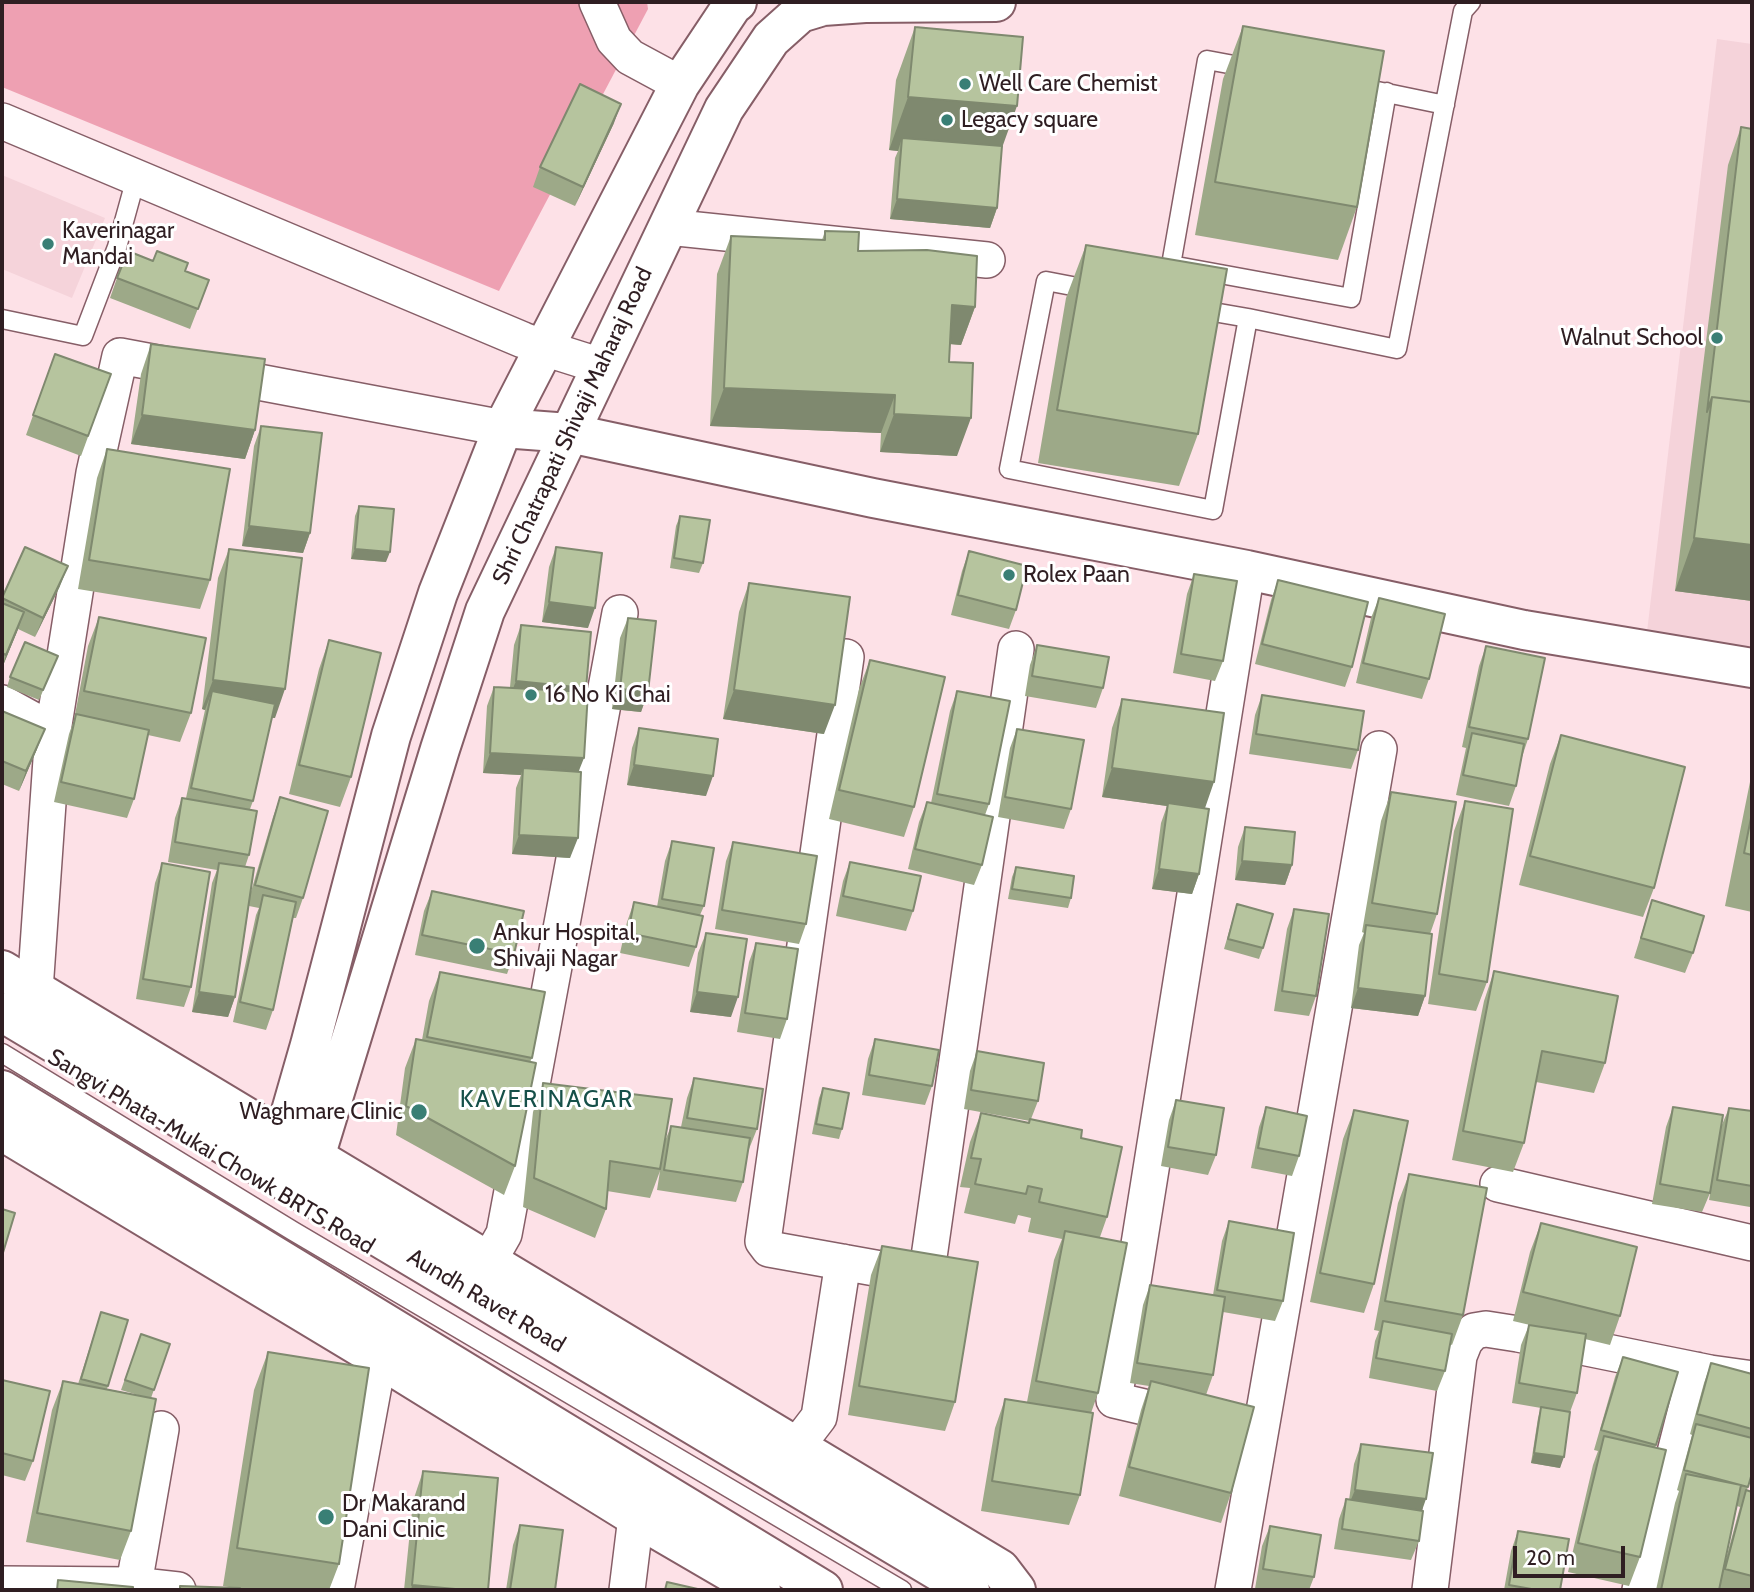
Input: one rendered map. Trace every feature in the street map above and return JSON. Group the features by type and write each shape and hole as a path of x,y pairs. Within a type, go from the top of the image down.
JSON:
{"main road":[{"path":"295,1155 310,1045 391,736 438,593 503,428 680,84 737,2"},
{"name":"Shri Chatrapati Shivaji Maharaj Road","path":"295,1155 346,1058 485,611 724,108 771,39 800,13 822,6 865,3 996,2"},
{"path":"503,428 569,433 873,498 1247,570 1524,630 1752,668"},
{"path":"2,970 295,1155 488,1262 1000,1569 1016,1590"},
{"name":"Aundh Ravet Road","path":"2,1012 970,1590"},
{"path":"310,1045 346,1058"},
{"path":"2,1090 823,1590"},
{"path":"2,1131 217,1243 250,1263 379,1358 636,1517 761,1590"}],"street":[{"path":"597,2 614,40 630,57 680,84"},
{"path":"2,121 544,348 601,366"},
{"path":"667,226 987,260"},
{"path":"35,990 53,731 94,473 120,356 503,428"},
{"path":"1247,570 1114,1399 1260,1434"},
{"path":"488,1262 504,1234 620,613"},
{"path":"846,657 763,1241 769,1249 914,1275 923,1270 929,1257 1016,649"},
{"path":"2,703 53,731"},
{"path":"1233,1590 1379,749"},
{"path":"1498,1184 1752,1242"},
{"path":"796,1447 819,1417 843,1262"},
{"path":"1430,1590 1459,1356 1465,1341 1474,1331 1486,1329 1518,1334 1752,1379"},
{"path":"336,1590 379,1358"},
{"path":"1640,1590 1696,1370"},
{"path":"133,1587 161,1429"},
{"path":"627,1590 636,1517"},
{"path":"2,1584 177,1590"}],"lane":[{"path":"1181,306 1397,349 1463,11 1471,2"},
{"path":"1271,72 1207,60 1171,265 1351,298 1387,92"},
{"path":"1335,83 1445,105"},
{"path":"2,320 83,336 117,247 136,178"},
{"path":"1114,293 1046,281 1009,469 1213,510 1248,318"},
{"name":"Sangvi Phata-Mukai Chowk BRTS Road","path":"2,1053 293,1231 902,1590"}],"shaded area":[{"path":"2,2 647,2 648,9 499,291 2,87"},
{"name":"Walnut School","path":"1717,39 1752,44 1752,649 1647,632"},
{"name":"Kaverinagar Mandai","path":"2,175 105,218 72,298 2,269"}],"building":[{"path":"1243,26 1384,51 1357,207 1215,182"},
{"path":"915,27 1023,37 1017,106 908,97"},
{"path":"580,84 621,104 583,187 540,167"},
{"path":"1741,127 1752,129 1752,402 1712,397 1707,412"},
{"path":"902,138 1002,146 997,208 897,199"},
{"path":"825,231 859,232 858,251 927,250 977,256 975,307 952,305 949,362 973,363 971,418 894,414 895,395 724,388 731,236 825,240"},
{"path":"1086,245 1227,269 1198,434 1057,410"},
{"path":"128,251 153,261 157,251 188,263 185,271 209,280 198,309 117,278"},
{"path":"151,344 265,359 255,430 142,415"},
{"path":"55,354 111,374 88,436 33,415"},
{"path":"1712,397 1752,402 1752,545 1694,538"},
{"path":"261,426 322,433 310,533 249,526"},
{"path":"107,449 230,469 210,580 89,560"},
{"path":"359,506 394,509 390,552 355,549"},
{"path":"680,516 710,520 703,563 674,558"},
{"path":"25,547 68,566 43,618 2,598"},
{"path":"556,547 602,553 595,608 549,602"},
{"path":"229,549 302,558 285,689 213,680"},
{"path":"969,551 1027,566 1016,610 958,595"},
{"path":"1194,574 1237,581 1223,661 1181,654"},
{"path":"1278,580 1368,602 1352,667 1262,644"},
{"path":"749,583 850,597 835,705 734,690"},
{"path":"1379,598 1445,614 1429,679 1363,663"},
{"path":"2,603 24,612 6,655 2,653"},
{"path":"99,617 206,638 191,713 84,691"},
{"path":"628,618 656,621 648,692 620,689"},
{"path":"521,625 591,632 586,688 516,681"},
{"path":"329,640 381,653 351,777 299,765"},
{"path":"25,642 58,656 43,690 10,677"},
{"path":"1037,645 1109,657 1103,688 1032,676"},
{"path":"1486,646 1545,658 1528,739 1469,727"},
{"path":"870,660 945,677 914,807 839,790"},
{"path":"494,687 588,692 584,758 490,753"},
{"path":"212,691 275,704 253,801 191,788"},
{"path":"957,691 1010,701 989,804 937,794"},
{"path":"1262,695 1364,711 1358,750 1256,734"},
{"path":"1122,699 1224,713 1214,782 1112,768"},
{"path":"2,711 45,729 26,771 2,761"},
{"path":"76,714 149,730 134,799 61,782"},
{"path":"639,728 718,739 713,776 634,765"},
{"path":"1017,729 1084,740 1071,809 1005,797"},
{"path":"1472,733 1524,744 1516,786 1463,775"},
{"path":"1561,735 1685,767 1654,888 1530,856"},
{"path":"523,768 581,772 578,838 519,835"},
{"path":"1391,792 1456,802 1437,914 1372,903"},
{"path":"280,797 328,811 303,898 255,885"},
{"path":"182,798 257,811 249,855 175,842"},
{"path":"1465,801 1513,809 1487,982 1439,974"},
{"path":"927,802 993,817 982,865 915,849"},
{"path":"1168,803 1209,809 1199,874 1159,869"},
{"path":"1752,813 1752,855 1744,853"},
{"path":"1245,827 1295,832 1292,865 1242,861"},
{"path":"672,841 714,848 704,906 662,899"},
{"path":"733,842 817,856 806,924 722,910"},
{"path":"850,862 921,876 913,911 843,896"},
{"path":"162,863 210,872 191,987 143,979"},
{"path":"219,863 254,868 235,997 199,992"},
{"path":"1016,867 1074,876 1071,898 1012,889"},
{"path":"432,891 524,911 514,954 422,935"},
{"path":"263,895 296,902 273,1010 240,1002"},
{"path":"1652,900 1704,916 1693,953 1641,938"},
{"path":"634,902 703,916 696,947 628,933"},
{"path":"1237,904 1273,914 1263,948 1228,939"},
{"path":"1294,909 1329,914 1316,996 1282,991"},
{"path":"1366,925 1432,934 1425,996 1358,988"},
{"path":"706,933 747,939 738,997 697,992"},
{"path":"756,943 798,949 787,1019 745,1013"},
{"path":"1494,971 1618,996 1605,1063 1542,1051 1524,1143 1463,1131"},
{"path":"440,972 545,992 532,1058 427,1037"},
{"path":"416,1039 536,1063 515,1166 406,1106"},
{"path":"875,1039 939,1050 932,1086 869,1075"},
{"path":"977,1051 1044,1063 1038,1101 971,1090"},
{"path":"694,1078 763,1089 757,1129 687,1118"},
{"path":"543,1083 672,1099 660,1169 610,1161 606,1209 534,1178"},
{"path":"823,1088 849,1093 842,1129 816,1124"},
{"path":"1176,1100 1224,1108 1216,1155 1168,1147"},
{"path":"1266,1107 1307,1116 1299,1156 1258,1148"},
{"path":"1673,1107 1723,1115 1710,1193 1660,1184"},
{"path":"1729,1108 1752,1111 1752,1186 1717,1180"},
{"path":"1354,1110 1408,1121 1374,1284 1320,1273"},
{"path":"981,1113 1029,1123 1030,1119 1082,1130 1081,1138 1122,1147 1107,1217 1039,1202 1042,1189 1028,1186 1026,1194 975,1184 981,1159 971,1158"},
{"path":"671,1126 750,1138 743,1182 664,1170"},
{"path":"1409,1174 1487,1188 1463,1315 1385,1301"},
{"path":"2,1209 15,1213 2,1256"},
{"path":"1229,1221 1294,1233 1283,1301 1217,1290"},
{"path":"1541,1223 1637,1247 1620,1316 1523,1292"},
{"path":"1065,1231 1127,1243 1098,1393 1036,1381"},
{"path":"882,1246 978,1262 955,1402 859,1386"},
{"path":"1150,1285 1225,1297 1213,1375 1137,1363"},
{"path":"101,1312 128,1320 108,1386 81,1379"},
{"path":"1383,1321 1452,1334 1445,1371 1376,1358"},
{"path":"1529,1325 1586,1334 1577,1393 1519,1383"},
{"path":"141,1334 170,1344 154,1390 125,1380"},
{"path":"268,1352 369,1368 339,1564 237,1548"},
{"path":"1623,1357 1678,1372 1656,1445 1601,1430"},
{"path":"1711,1363 1752,1374 1752,1429 1697,1414"},
{"path":"2,1380 50,1391 33,1461 2,1453"},
{"path":"63,1381 156,1399 131,1531 37,1513"},
{"path":"1151,1381 1254,1407 1231,1493 1129,1467"},
{"path":"1005,1399 1093,1413 1080,1495 992,1481"},
{"path":"1541,1407 1570,1412 1564,1457 1534,1453"},
{"path":"1696,1424 1752,1438 1752,1473 1748,1487 1684,1470"},
{"path":"1604,1436 1666,1450 1640,1557 1578,1543"},
{"path":"1361,1444 1433,1453 1426,1499 1355,1490"},
{"path":"423,1471 498,1478 488,1590 412,1585"},
{"path":"1686,1474 1741,1485 1719,1590 1661,1590"},
{"path":"1746,1490 1752,1492 1752,1576 1725,1569"},
{"path":"1346,1499 1423,1511 1419,1541 1342,1529"},
{"path":"520,1525 563,1530 555,1590 510,1590"},
{"path":"1270,1526 1321,1535 1314,1577 1263,1569"},
{"path":"1518,1531 1569,1539 1560,1590 1537,1590 1509,1585"},
{"path":"58,1580 133,1587 133,1590 57,1590"},
{"path":"667,1582 702,1590 665,1590"},
{"path":"180,1586 240,1588 240,1590 180,1590"}],"tunnel":[{"path":"225,1230 274,1152"},
{"path":"258,1250 307,1171"}],"place":[{"name":"Well Care Chemist","path":"965,84"},
{"name":"Legacy square","path":"947,120"},
{"name":"Kaverinagar Mandai","path":"48,244"},
{"name":"Walnut School","path":"1717,338"},
{"name":"Rolex Paan","path":"1009,575"},
{"name":"16 No Ki Chai","path":"531,695"},
{"name":"Ankur Hospital, Shivaji Nagar","path":"477,946"},
{"name":"Waghmare Clinic","path":"419,1112"},
{"name":"Dr Makarand Dani Clinic","path":"326,1517"}],"district":[{"name":"KAVERINAGAR","path":"547,1100"}]}
